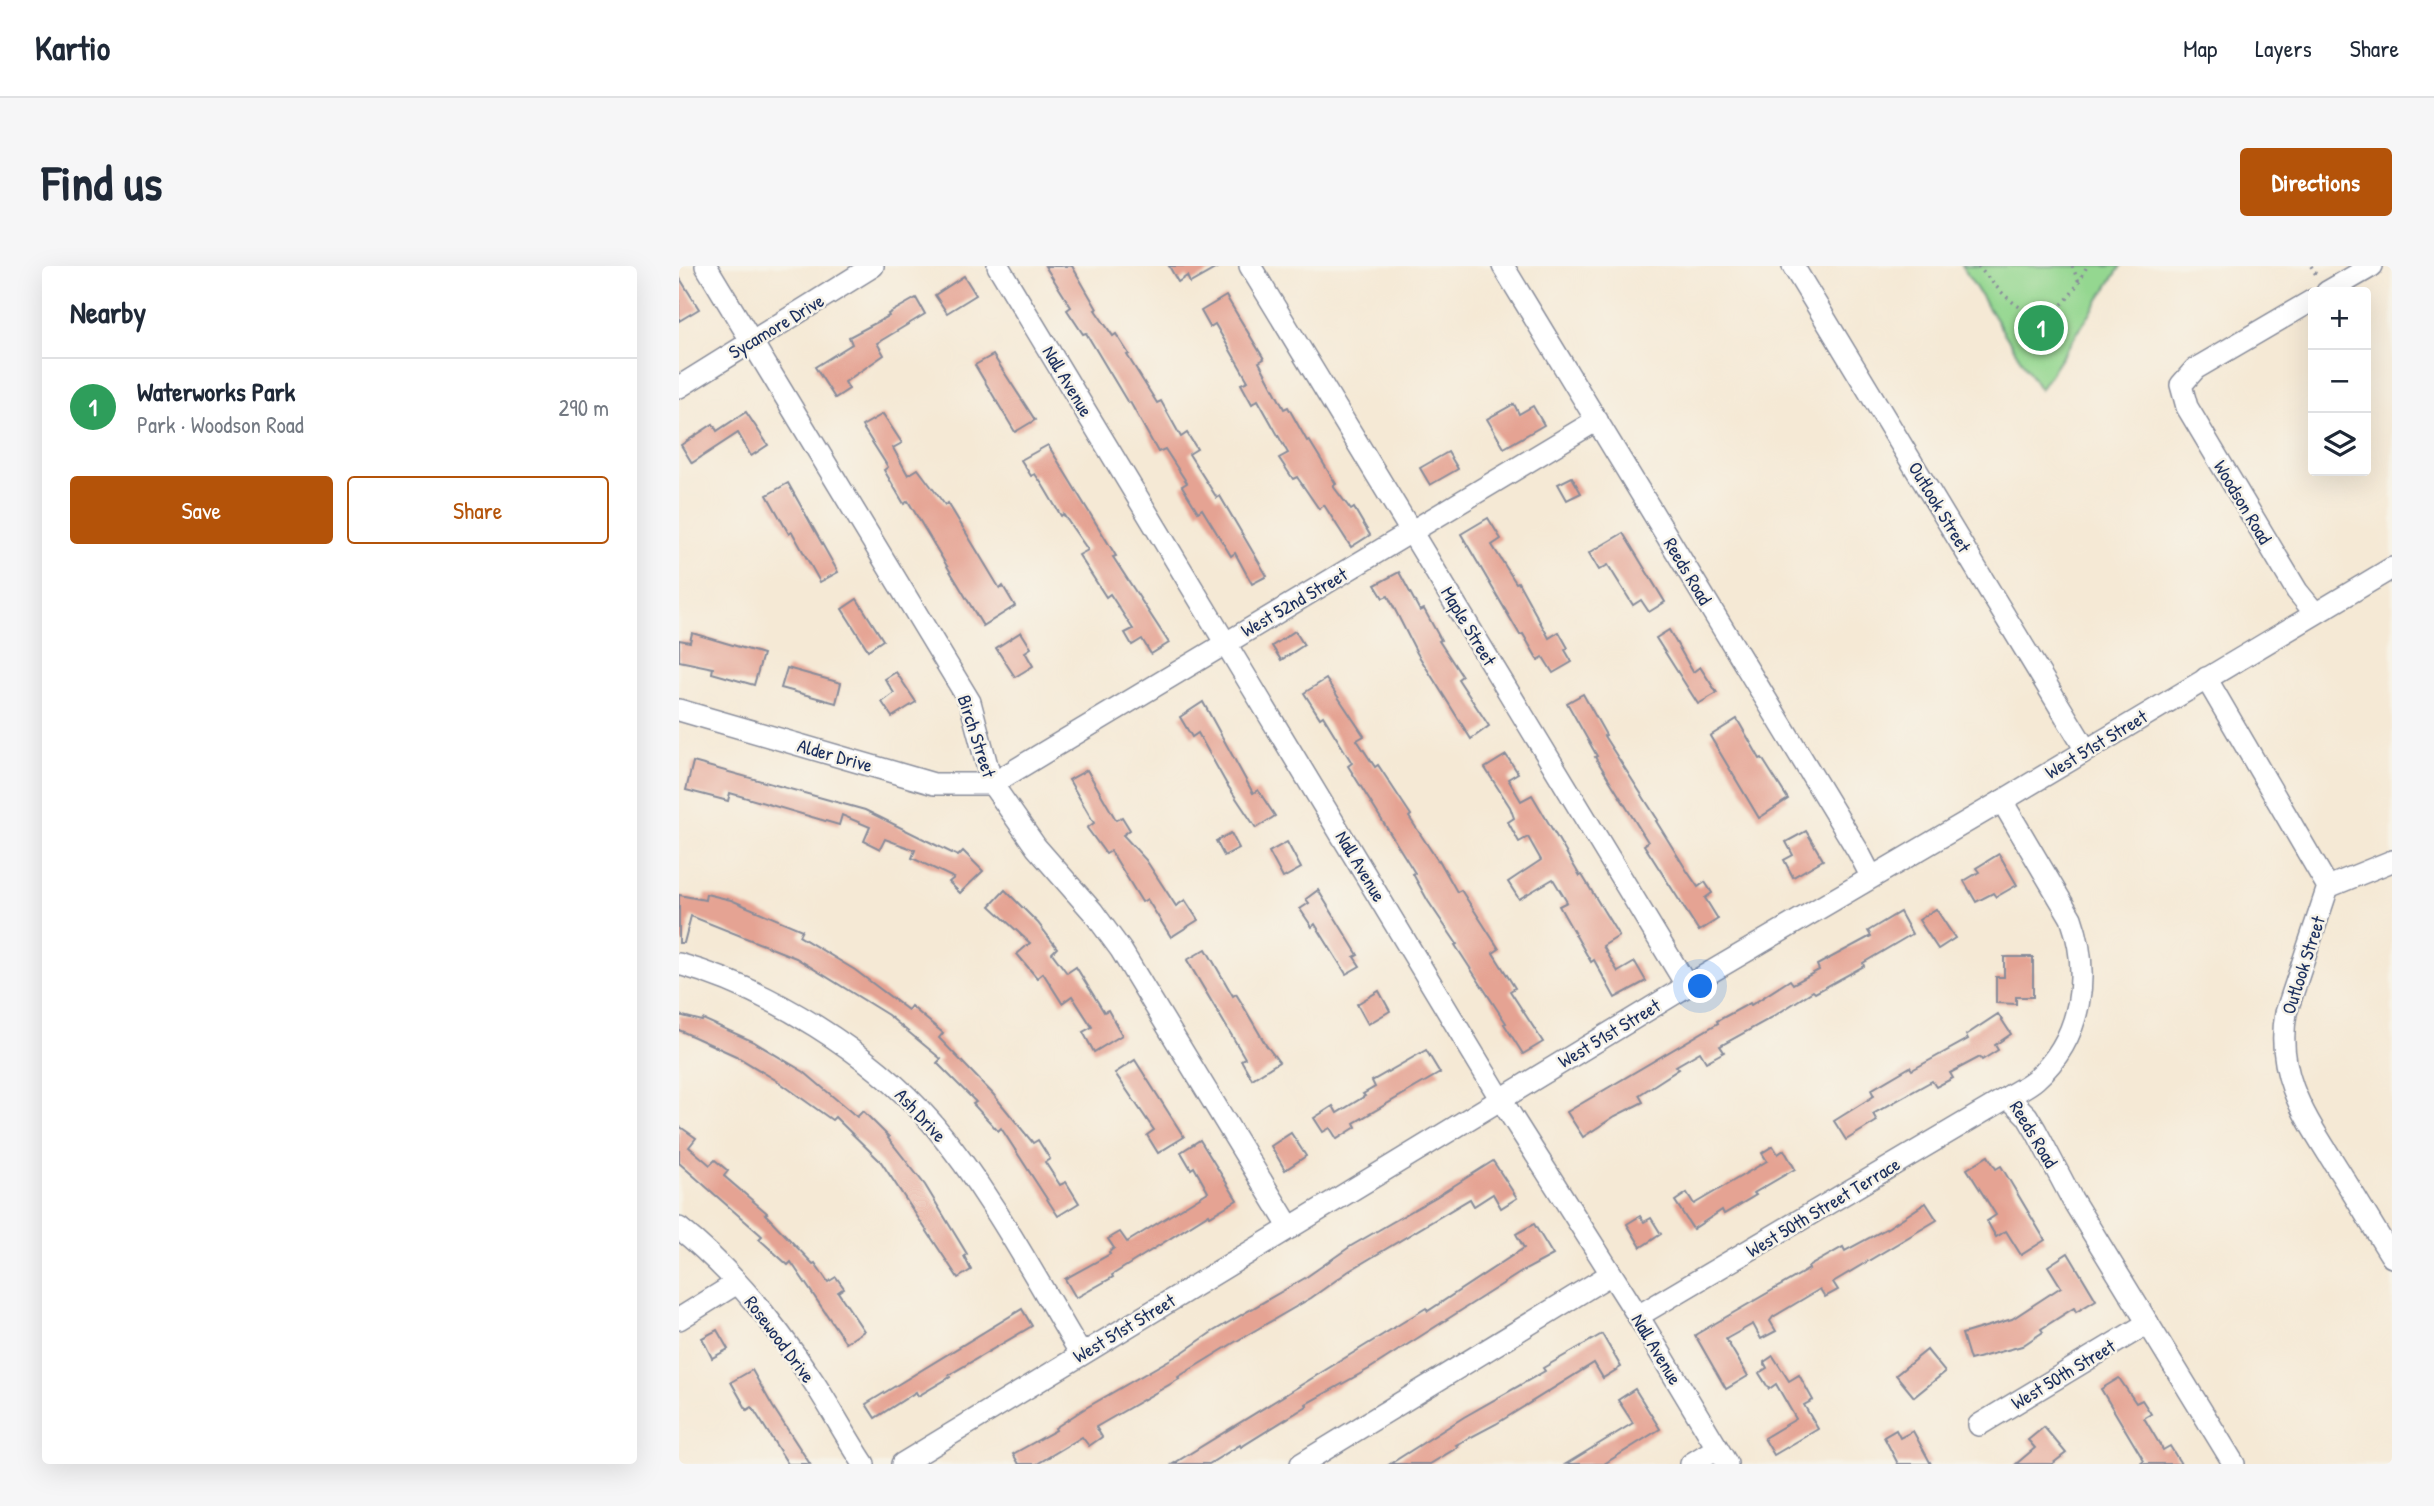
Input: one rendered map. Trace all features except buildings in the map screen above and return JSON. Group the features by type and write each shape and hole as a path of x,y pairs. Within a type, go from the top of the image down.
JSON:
{"street":[{"name":"Birch Street","path":"706,266 970,702 992,784 1036,847 1093,912 1121,950 1290,1228"},
{"name":"Sycamore Drive","path":"679,387 873,266"},
{"name":"Nall Avenue","path":"998,266 1500,1098 1638,1316 1722,1456"},
{"name":"Maple Street","path":"1250,266 1687,986"},
{"name":"Reeds Road","path":"1503,266 1858,850 1871,876"},
{"name":"Outlook Street","path":"1793,266 2086,750"},
{"path":"2328,287 2372,266"},
{"name":"Woodson Road","path":"2308,298 2195,369 2181,385 2186,407 2297,592 2315,613"},
{"name":"West 52nd Street","path":"992,784 1597,420"},
{"name":"West 51st Street","path":"902,1464 1500,1098 2392,568"},
{"path":"2206,678 2328,887 2392,861"},
{"name":"Alder Drive","path":"679,710 934,784 992,784"},
{"name":"Reeds Road","path":"2002,801 2071,918 2080,947 2083,977 2076,1016 2060,1049 2035,1079 2008,1097 2027,1116 2072,1199 2234,1464"},
{"name":"Outlook Street","path":"2328,887 2286,1013 2283,1030 2287,1073 2293,1093 2307,1120 2392,1257"},
{"name":"Ash Drive","path":"679,964 730,981 783,1006 837,1039 901,1092 931,1122 963,1163 1081,1354"},
{"name":"West 50th Street Terrace","path":"1638,1316 2008,1097"},
{"name":"Rosewood Drive","path":"679,1228 737,1283 774,1325 864,1464"},
{"path":"1301,1464 1611,1274"},
{"path":"679,1319 737,1283"},
{"name":"West 50th Street","path":"1979,1425 2148,1323"},
{"path":"1691,1464 1722,1456"}],"path":[{"path":"1978,266 2004,296 2021,310 2045,314 2065,302 2087,266"},
{"path":"2072,266 2079,282"},
{"path":"2311,266 2319,287"}],"green space":[{"path":"1962,266 2121,266 2040,390"}],"place":[{"name":"Waterworks Park","path":"2041,328"}]}
